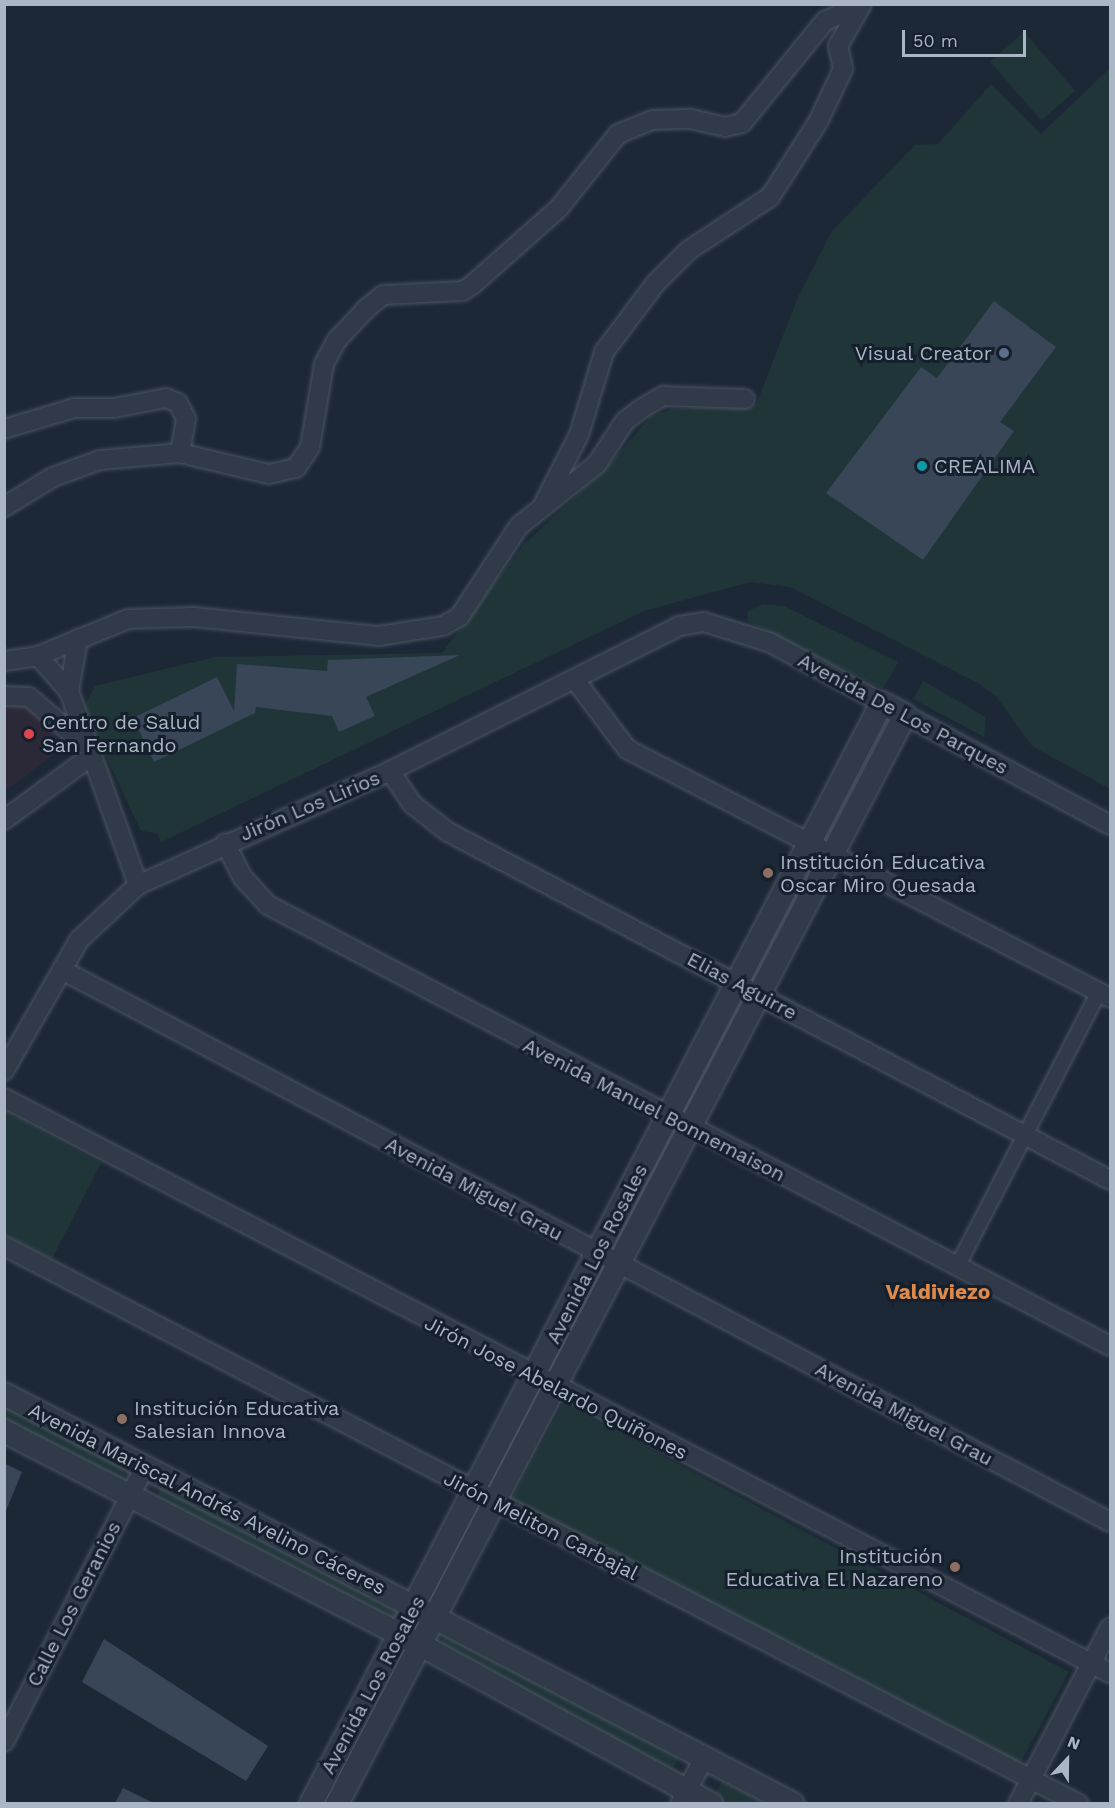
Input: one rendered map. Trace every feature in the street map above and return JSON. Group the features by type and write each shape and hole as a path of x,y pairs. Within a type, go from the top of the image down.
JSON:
{"street":[{"path":"4,507 53,477 100,460 180,453 269,474 296,468 310,447 324,364 337,340 367,308 383,295 463,291 472,285 559,208 618,134 653,120 691,119 725,127 742,123 808,39 825,21 861,5"},
{"path":"541,508 579,435 604,352 655,284 689,250 770,196 818,122 843,69 838,46 861,5"},
{"path":"808,39 838,46"},
{"path":"4,661 38,656 128,619 194,616 379,636 443,626 460,616 519,526 597,464 626,421 663,396 745,399"},
{"path":"4,429 74,408 114,408 166,398 178,404 186,419 180,453"},
{"name":"Jirón Los Lirios","path":"4,1071 79,940 138,885 225,843 390,771 690,623"},
{"name":"Avenida De Los Parques","path":"690,623 720,625 771,643 1110,825"},
{"path":"69,691 78,639"},
{"path":"38,656 69,691 87,751 138,885"},
{"path":"576,681 627,749 1105,995 1025,1135 958,1265"},
{"path":"4,696 29,697 87,751"},
{"name":"Avenida Los Rosales","path":"748,988 811,843 882,703"},
{"name":"Avenida Los Rosales","path":"311,1803 425,1610 748,988 831,853 905,715"},
{"path":"4,820 87,751"},
{"name":"Elias Aguirre","path":"390,771 412,804 448,832 1110,1180"},
{"name":"Avenida Manuel Bonnemaison","path":"225,843 243,878 268,905 677,1124 958,1265 1110,1346"},
{"name":"Avenida Miguel Grau","path":"62,970 1110,1522"},
{"name":"Jirón Jose Abelardo Quiñones","path":"4,1098 543,1382 1110,1673"},
{"name":"Jirón Meliton Carbajal","path":"4,1245 1079,1803"},
{"name":"Avenida Mariscal Andrés Avelino Cáceres","path":"4,1394 425,1610 703,1760 793,1803"},
{"name":"Avenida Mariscal Andrés Avelino Cáceres","path":"4,1431 409,1639 683,1797 711,1803"},
{"name":"Calle Los Geranios","path":"4,1742 145,1467"},
{"path":"1018,1803 1110,1627"},
{"name":"Avenida Los Rosales","path":"337,1803 409,1639"},
{"path":"683,1797 703,1760"}],"shaded area":[{"name":"Centro de Salud San Fernando","path":"25,705 48,719 61,749 5,791 4,708"}],"green space":[{"path":"1024,32 1075,91 1041,120 990,62"},
{"path":"1110,68 1110,789 1032,746 996,696 978,683 790,587 750,582 644,611 161,842 157,833 141,831 83,708 95,686 215,657 442,653 523,545 605,469 651,416 672,409 756,405 798,297 832,231 915,145 938,144 991,84 1041,134"},
{"path":"763,604 784,606 898,662 883,689 747,621 748,611"},
{"path":"923,681 986,717 984,737 913,699"},
{"path":"4,1111 101,1163 52,1259 5,1235"},
{"path":"563,1403 1069,1672 1018,1768 512,1499"},
{"path":"4,1404 125,1469 124,1481 5,1424"},
{"path":"163,1484 401,1611 394,1625 155,1498"},
{"path":"446,1633 679,1757 672,1770 439,1646"},
{"path":"722,1781 766,1803 727,1803 713,1797"}],"building":[{"path":"994,301 1056,347 1000,422 1014,431 923,560 826,493 921,367 937,378"},
{"path":"460,655 366,697 375,716 339,732 332,716 256,707 255,713 154,762 133,718 217,677 234,711 237,664 327,671 328,660"},
{"path":"4,1463 22,1472 5,1513 4,1513"},
{"path":"104,1639 268,1746 246,1781 82,1682"},
{"path":"123,1788 154,1803 115,1803"}],"place":[{"name":"Visual Creator","path":"1004,353"},
{"name":"CREALIMA","path":"922,466"},
{"name":"Centro de Salud San Fernando","path":"29,734"},
{"name":"Institución Educativa Oscar Miro Quesada","path":"768,873"},
{"name":"Institución Educativa Salesian Innova","path":"122,1419"},
{"name":"Institución Educativa El Nazareno","path":"955,1567"}],"district":[{"name":"Valdiviezo","path":"938,1292"}]}
